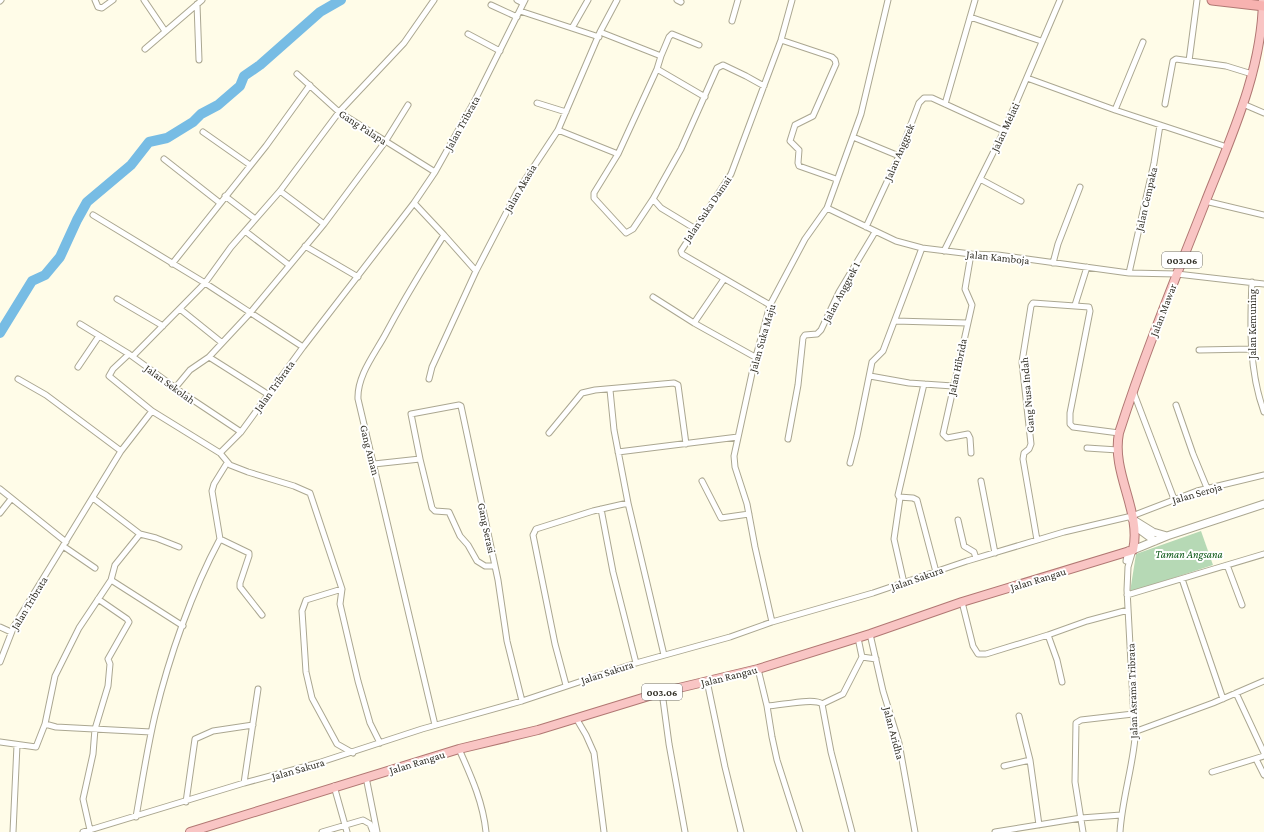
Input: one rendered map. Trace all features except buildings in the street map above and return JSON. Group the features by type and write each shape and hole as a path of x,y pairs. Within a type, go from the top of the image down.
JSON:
{"highway":[{"path":"1212,0 1263,4"}],"main road":[{"name":"Jalan Mawar","path":"1125,554 1135,531 1122,475 1118,450 1119,433 1133,390 1205,201 1228,147 1243,104 1262,32 1263,4"},
{"name":"Jalan Rangau","path":"192,832 334,786 459,749 576,718 662,692 758,669 858,638 962,602 1125,554"}],"street":[{"path":"95,0 100,8 112,0"},
{"path":"144,0 165,32"},
{"path":"145,49 202,0"},
{"path":"380,743 370,723 358,681 340,604 342,589 310,493 294,486 248,472 227,463 220,454 152,411 109,376 113,369 163,326 205,283 245,231 280,191 339,112 404,43 434,0"},
{"path":"517,0 524,2"},
{"path":"572,28 588,0"},
{"name":"Jalan Akasia","path":"429,379 432,367 476,271 517,192 558,130 600,34 617,0"},
{"path":"732,21 738,0"},
{"name":"Jalan Suka Maju","path":"772,622 749,514 734,462 738,437 755,357 770,305 805,239 827,208 836,179 853,137 871,77 888,0"},
{"path":"945,104 975,0"},
{"name":"Jalan Melati","path":"944,251 1004,131 1041,41 1060,0"},
{"path":"1189,60 1197,0"},
{"name":"Jalan Suka Damai","path":"770,305 682,254 682,246 725,186 731,174 781,40 790,1"},
{"name":"Jalan Tribrata","path":"220,454 241,432 302,347 414,203 435,172 500,51 524,2"},
{"path":"198,4 198,60"},
{"path":"492,5 517,17"},
{"path":"520,10 572,28 600,34 661,56"},
{"path":"970,17 1041,41"},
{"path":"468,34 500,51"},
{"path":"699,45 672,34 669,37 657,69 618,154 594,193 596,202 626,233 633,229 653,199 681,150 717,68 721,65 764,86"},
{"path":"781,40 832,57 836,62 813,116 795,125 790,141 799,150 799,166 836,179"},
{"path":"1115,110 1143,42"},
{"path":"1165,104 1173,62 1178,59 1226,66 1252,74"},
{"path":"657,69 705,97"},
{"name":"Gang Palapa","path":"297,74 339,112 435,172"},
{"path":"1027,78 1160,126 1228,147"},
{"path":"172,264 310,86"},
{"name":"Jalan Anggrek","path":"866,227 899,156 920,101 924,98 932,98 1004,131"},
{"path":"537,103 566,112"},
{"path":"1243,104 1264,113"},
{"path":"175,388 190,370 209,357 221,342 250,313 324,224 385,142 408,105"},
{"name":"Jalan Cempaka","path":"1129,273 1154,164 1160,126"},
{"path":"558,130 618,154"},
{"path":"203,132 250,165"},
{"path":"853,137 899,156"},
{"path":"164,159 220,203"},
{"path":"980,179 1021,201"},
{"path":"1053,263 1080,186"},
{"path":"280,191 324,224"},
{"path":"225,196 255,219"},
{"path":"653,199 661,208 694,228"},
{"path":"1205,201 1264,215"},
{"path":"414,203 476,271"},
{"name":"Jalan Kamboja","path":"827,208 896,241 922,248 971,254 998,254 1129,273 1177,274 1264,284"},
{"path":"93,215 205,283 302,347"},
{"path":"245,231 289,265"},
{"name":"Jalan Anggrek 1","path":"788,439 805,335 817,334 821,330 839,292 875,232"},
{"name":"Gang Aman","path":"435,725 358,399 359,386 364,372 403,302 444,235"},
{"path":"305,246 358,276"},
{"path":"850,462 872,362 882,354 922,248"},
{"name":"Jalan Hibrida","path":"971,254 965,289 972,305 953,386 944,436 947,438 968,434 970,438 971,453"},
{"path":"1075,305 1087,268"},
{"path":"694,323 724,279"},
{"name":"Jalan Kemuning","path":"1252,282 1252,361 1262,398 1264,412"},
{"path":"653,297 694,323 755,357"},
{"path":"117,299 163,326"},
{"name":"Gang Nusa Indah","path":"1037,540 1023,459 1024,453 1029,449 1031,444 1022,362 1031,306 1038,302 1087,306 1090,310 1070,413 1070,424 1073,427 1119,433"},
{"path":"180,309 221,342"},
{"path":"895,321 967,323"},
{"name":"Jalan Sekolah","path":"80,324 131,355 175,388 241,432"},
{"path":"78,367 99,336"},
{"path":"1199,350 1252,349"},
{"path":"209,357 269,394"},
{"path":"870,376 924,384 953,386"},
{"path":"18,379 46,395 121,450"},
{"path":"550,433 582,393 595,390 610,390 676,383 686,444"},
{"path":"904,582 894,539 900,498 898,495 898,488 924,384"},
{"path":"610,390 618,452 628,503 664,655"},
{"path":"1133,390 1174,499"},
{"name":"Gang Serasi","path":"420,459 411,414 459,405 462,407 495,566 507,641 522,701"},
{"path":"1176,405 1192,454 1207,488"},
{"name":"Jalan Tribrata","path":"0,662 11,632 121,450 152,411"},
{"path":"618,452 738,437"},
{"path":"1087,448 1118,450"},
{"path":"374,464 420,459 432,508 435,510 449,512 460,536 477,561 485,566 495,566"},
{"path":"136,817 152,732 168,669 195,594 220,539 212,491 214,484 227,463"},
{"name":"Jalan Seroja","path":"1132,520 1174,499 1207,488 1239,482 1264,475"},
{"path":"702,481 721,518 749,514"},
{"path":"981,481 995,553"},
{"path":"0,490 95,568"},
{"path":"93,498 140,534 156,538 179,547"},
{"path":"900,498 914,498 918,502 936,572"},
{"path":"0,513 11,499"},
{"path":"566,685 555,644 534,532 536,529 570,518 628,503"},
{"name":"Jalan Rangau","path":"1125,554 1167,536 1264,504"},
{"path":"601,509 613,572 636,663"},
{"path":"958,520 964,546 974,552 976,558"},
{"path":"1132,520 1153,532 1167,536"},
{"path":"1132,520 1155,541"},
{"name":"Jalan Sakura","path":"83,832 353,753 435,725 522,701 566,685 636,663 730,637 772,622 936,572 976,558 1037,540 1132,520"},
{"path":"0,742 36,747 45,724 55,676 79,628 111,580 115,565 140,534"},
{"path":"220,539 249,553 240,582 240,587 262,615"},
{"path":"1125,554 1128,567"},
{"name":"Jalan Asrama Tribrata","path":"1120,832 1121,815 1134,755 1127,595 1128,567 1125,554"},
{"path":"1127,595 1264,554"},
{"path":"1227,565 1242,605"},
{"path":"1182,579 1223,699"},
{"path":"111,580 183,626"},
{"path":"342,589 306,600 302,611 306,672 312,698 337,744 353,753"},
{"path":"90,830 83,799 92,754 95,729 108,686 110,664 108,659 129,622 127,619 98,599"},
{"path":"962,602 973,646 978,654 986,654 1087,621 1128,610"},
{"path":"0,627 11,632"},
{"name":"Jalan Aridha","path":"870,634 883,691 899,743 915,832"},
{"path":"1048,635 1062,682"},
{"path":"767,706 810,701 819,702 822,704 843,694 862,657 858,638"},
{"path":"862,657 876,659"},
{"path":"758,669 767,706 777,760 800,832"},
{"path":"707,681 725,767 741,832"},
{"path":"1134,732 1223,699 1264,681"},
{"path":"244,784 258,689"},
{"path":"662,692 668,738 685,832"},
{"path":"1212,772 1264,755 1236,693"},
{"path":"822,704 833,759 852,832"},
{"path":"1083,832 1074,782 1076,723 1081,720 1133,714"},
{"path":"1018,716 1030,760 1039,825"},
{"path":"576,718 594,753 604,832"},
{"path":"45,724 56,727 152,732"},
{"path":"186,802 195,739 213,731 253,725"},
{"path":"13,832 17,744"},
{"path":"459,749 477,790 484,816 486,832"},
{"path":"1256,758 1264,775"},
{"path":"1004,766 1030,760"},
{"path":"366,777 377,832"},
{"path":"334,786 347,832"},
{"path":"995,832 1021,830 1039,825 1081,818 1121,815"},
{"path":"322,832 345,824 366,820 370,824 373,832"}],"green space":[{"name":"Taman Angsana","path":"1201,531 1213,565 1130,592 1136,554"}],"waterway":[{"path":"0,333 32,281 45,275 60,257 87,202 131,165 149,142 167,138 193,122 201,114 218,105 240,86 244,76 260,65 320,12 341,0"}]}
